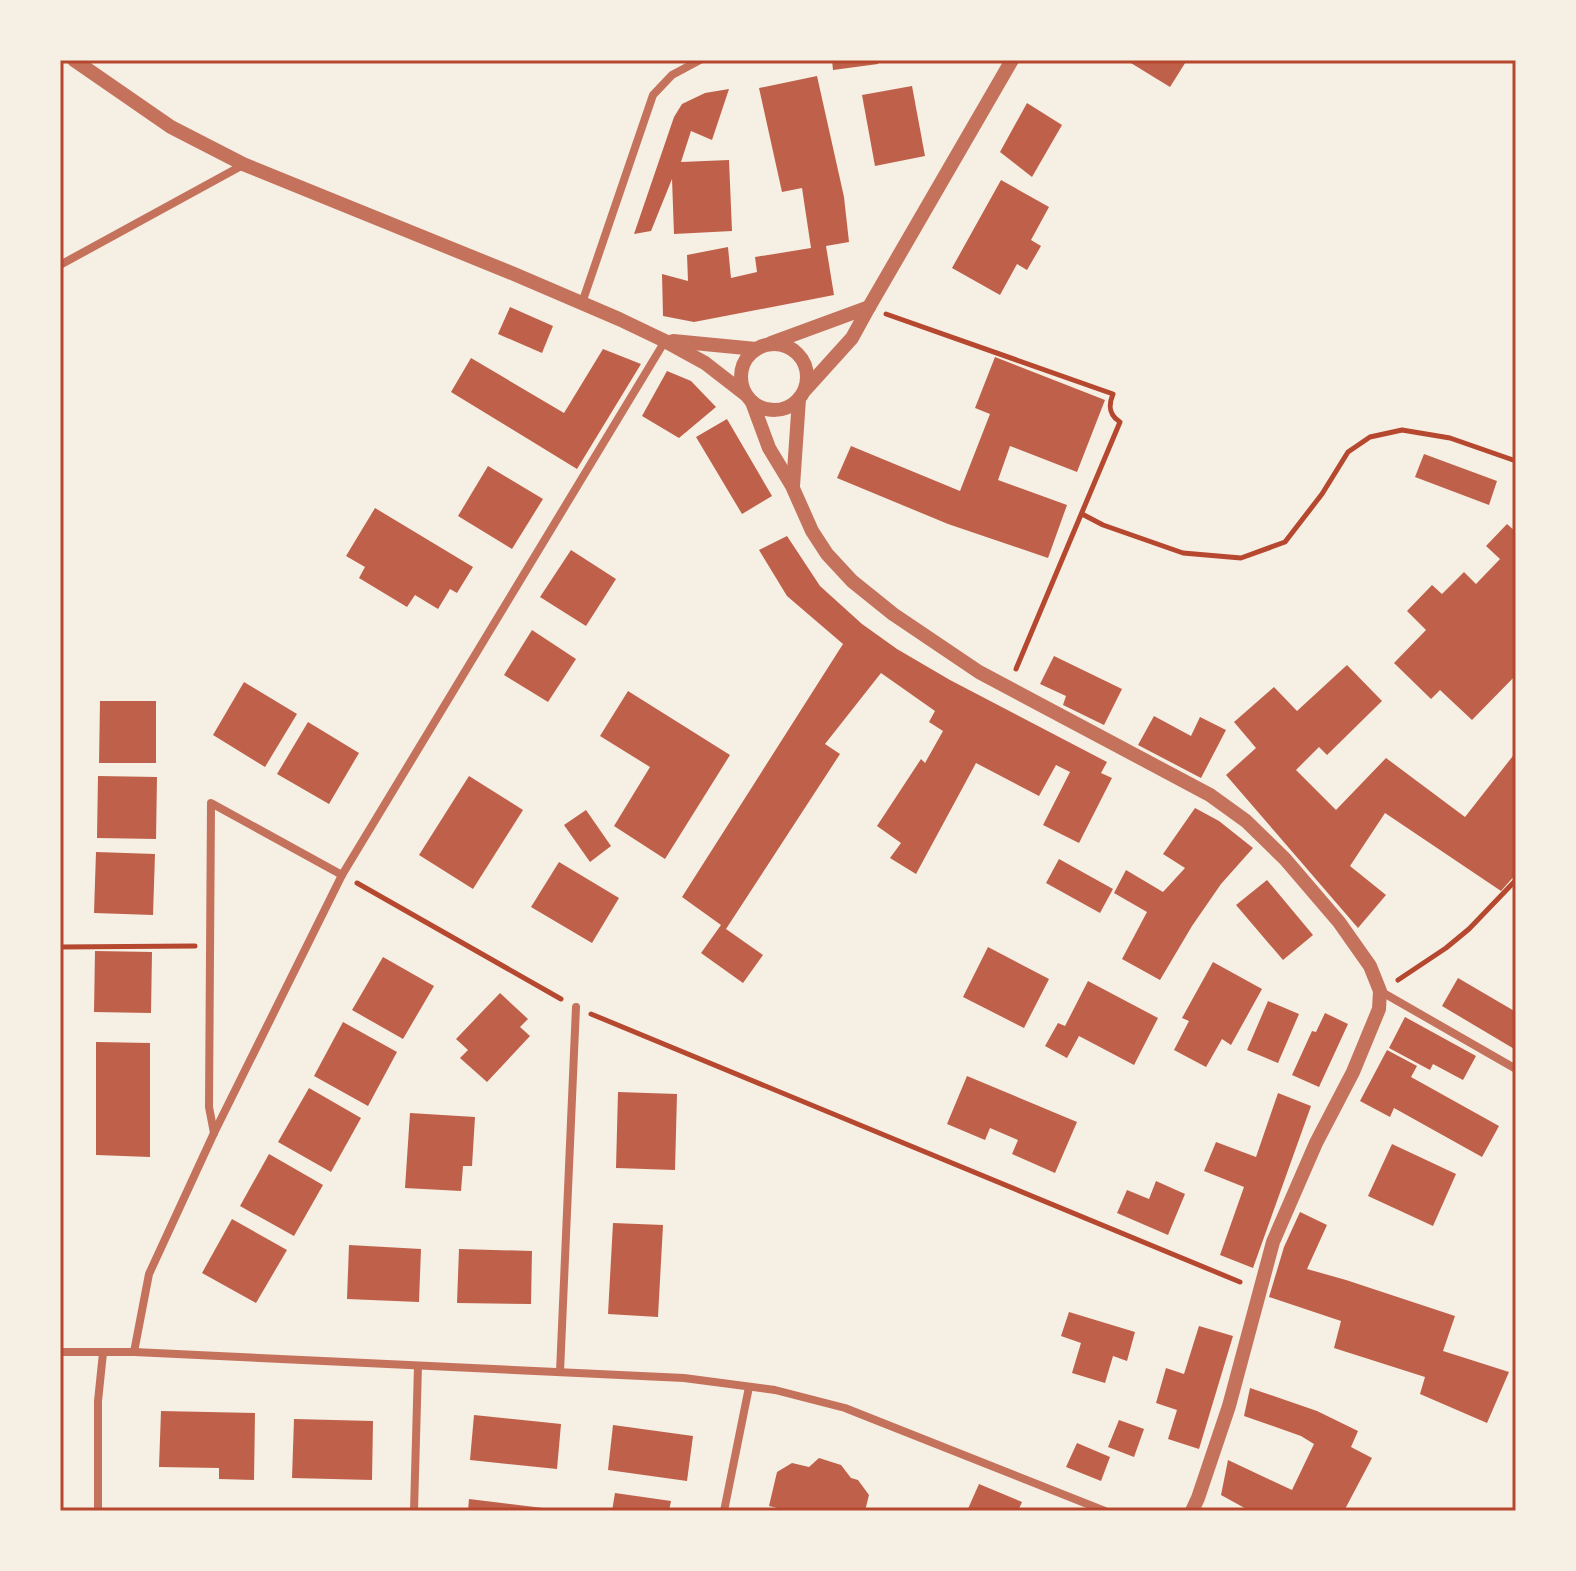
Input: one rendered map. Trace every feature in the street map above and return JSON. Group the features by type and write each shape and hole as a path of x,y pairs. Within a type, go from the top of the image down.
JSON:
{"street":[{"path":"74,60 171,127 243,164 582,303 705,363 760,408 781,410 791,406 802,395 852,338 1012,60"},
{"path":"582,303 653,95 672,75 700,60"},
{"path":"60,265 243,164"},
{"path":"869,307 761,347 749,355 740,374 741,385 769,448 827,554 852,581 935,644 1008,688 1210,795 1246,821 1285,859 1339,922 1370,966 1380,991 1379,1009 1353,1072 1316,1143 1273,1242 1229,1406 1192,1511"},
{"path":"665,341 761,347 777,344 787,346 803,359 807,380 802,395 792,486"},
{"path":"134,1352 149,1274 214,1133 342,875 665,341"},
{"path":"214,1133 209,1107 211,803 342,875"},
{"path":"1380,991 1516,1069"},
{"path":"560,1372 576,1007"},
{"path":"60,1352 134,1352 684,1378 775,1390 845,1408 1105,1511"},
{"path":"98,1511 98,1401 103,1353"},
{"path":"414,1511 418,1366"},
{"path":"724,1511 749,1387"}],"path":[{"path":"893,316 1113,394 1110,411 1120,422 1008,688"},
{"path":"1082,514 1103,525 1183,553 1241,558 1285,542 1322,494 1348,452 1370,437 1402,430 1450,438 1516,461"},
{"path":"342,875 576,1007 1259,1290"},
{"path":"1380,991 1446,948 1516,880"},
{"path":"60,947 210,946"}],"building":[{"path":"832,60 879,60 878,64 833,70"},
{"path":"1126,60 1187,60 1170,87"},
{"path":"817,76 844,197 849,242 826,246 834,295 694,322 663,316 662,274 688,281 687,255 728,247 731,278 757,272 755,257 811,248 802,188 782,192 759,88"},
{"path":"912,86 925,156 875,166 862,95"},
{"path":"729,89 712,140 691,131 681,162 729,160 732,231 674,234 672,179 651,231 634,234 674,117 682,104 705,93"},
{"path":"1027,103 1062,125 1032,177 1000,152"},
{"path":"1001,180 1049,207 1031,240 1041,246 1027,270 1017,264 1000,295 952,268"},
{"path":"510,307 553,326 542,353 498,334"},
{"path":"603,349 641,364 577,469 451,392 471,358 564,413"},
{"path":"995,357 1105,400 1077,472 1010,446 998,480 1067,505 1048,558 948,524 837,478 851,446 960,491 990,414 975,408"},
{"path":"667,371 691,381 716,407 679,438 642,416"},
{"path":"727,419 772,496 742,514 696,437"},
{"path":"1424,454 1497,481 1489,505 1415,477"},
{"path":"488,466 543,499 512,549 458,516"},
{"path":"375,508 473,567 457,593 450,589 438,609 415,595 407,607 359,578 365,567 346,556"},
{"path":"1507,524 1516,532 1516,675 1472,720 1440,690 1431,699 1394,663 1426,630 1407,611 1432,585 1442,594 1464,572 1476,584 1500,559 1486,546"},
{"path":"787,536 820,586 862,624 950,680 1107,762 1101,773 1112,778 1079,843 1043,825 1070,772 1056,765 1039,796 976,763 916,874 890,858 901,843 877,826 921,759 925,763 943,731 929,722 935,711 881,673 825,744 840,754 726,929 763,955 743,983 701,953 721,925 682,897 843,644 787,596 759,550"},
{"path":"571,550 616,579 586,626 540,597"},
{"path":"532,630 576,659 548,702 504,675"},
{"path":"1054,656 1122,689 1104,725 1063,705 1066,696 1040,684"},
{"path":"1347,665 1382,701 1327,755 1319,747 1296,770 1336,810 1386,758 1465,817 1516,752 1516,874 1501,891 1385,813 1350,866 1386,895 1358,928 1226,775 1256,748 1234,722 1274,687 1297,711"},
{"path":"244,682 297,714 265,767 213,735"},
{"path":"628,691 730,755 665,859 614,826 650,767 600,736"},
{"path":"100,701 156,701 156,763 99,763"},
{"path":"1154,716 1191,736 1200,717 1226,730 1201,778 1138,745"},
{"path":"308,722 359,753 329,804 277,774"},
{"path":"98,776 157,777 156,839 97,838"},
{"path":"469,776 523,810 473,889 419,855"},
{"path":"1195,808 1219,821 1253,848 1221,884 1160,980 1122,959 1147,912 1114,893 1126,870 1163,892 1185,868 1163,854"},
{"path":"586,810 611,846 590,862 564,825"},
{"path":"96,852 155,854 153,915 94,913"},
{"path":"1059,859 1113,889 1100,913 1046,883"},
{"path":"559,862 619,898 592,943 531,907"},
{"path":"1267,880 1313,935 1283,960 1236,905"},
{"path":"988,947 1049,979 1024,1028 963,997"},
{"path":"95,951 152,952 151,1013 94,1012"},
{"path":"383,957 434,986 403,1039 352,1010"},
{"path":"1213,962 1262,989 1231,1045 1222,1039 1206,1067 1174,1050 1189,1021 1182,1018"},
{"path":"1458,978 1516,1012 1516,1050 1442,1006"},
{"path":"1088,981 1158,1018 1134,1065 1079,1036 1067,1058 1045,1046 1058,1023 1065,1026"},
{"path":"500,993 528,1019 520,1027 530,1036 487,1082 460,1058 468,1050 456,1039"},
{"path":"1268,1001 1299,1014 1278,1063 1247,1050"},
{"path":"1325,1013 1348,1024 1319,1087 1292,1075 1312,1031 1316,1032"},
{"path":"1405,1017 1476,1056 1463,1080 1433,1064 1430,1070 1389,1048"},
{"path":"343,1022 397,1052 368,1106 314,1076"},
{"path":"96,1042 150,1043 150,1157 96,1155"},
{"path":"1387,1050 1417,1066 1411,1077 1499,1126 1482,1157 1394,1108 1390,1117 1360,1101"},
{"path":"967,1076 1077,1122 1055,1173 1012,1154 1018,1140 990,1128 985,1140 947,1124"},
{"path":"309,1088 361,1118 331,1172 278,1142"},
{"path":"618,1092 677,1094 675,1170 616,1168"},
{"path":"1278,1093 1311,1106 1253,1268 1220,1255 1244,1187 1204,1171 1216,1142 1256,1157"},
{"path":"410,1113 475,1117 472,1166 463,1166 461,1191 405,1188"},
{"path":"1392,1144 1456,1174 1433,1226 1368,1196"},
{"path":"269,1154 323,1185 294,1236 240,1206"},
{"path":"1156,1181 1185,1194 1168,1235 1117,1213 1127,1190 1149,1199"},
{"path":"1300,1212 1327,1225 1307,1269 1455,1316 1443,1351 1509,1372 1487,1423 1420,1394 1425,1377 1334,1348 1341,1321 1269,1297 1284,1247"},
{"path":"232,1219 287,1250 256,1303 202,1273"},
{"path":"613,1223 663,1225 658,1317 608,1314"},
{"path":"349,1245 421,1249 419,1302 347,1299"},
{"path":"459,1249 532,1251 531,1304 457,1303"},
{"path":"1069,1312 1135,1332 1127,1361 1113,1356 1105,1383 1072,1373 1081,1343 1061,1336"},
{"path":"1199,1326 1233,1336 1199,1449 1168,1439 1177,1410 1156,1403 1166,1368 1184,1374"},
{"path":"1250,1388 1317,1411 1358,1431 1351,1447 1372,1458 1344,1511 1250,1511 1221,1495 1228,1460 1292,1490 1314,1444 1301,1436 1244,1416"},
{"path":"161,1411 255,1413 254,1480 219,1479 219,1468 159,1467"},
{"path":"474,1415 561,1424 557,1469 470,1460"},
{"path":"294,1419 373,1421 372,1480 292,1478"},
{"path":"1119,1420 1144,1429 1134,1457 1108,1447"},
{"path":"613,1425 693,1436 687,1481 608,1470"},
{"path":"1077,1443 1110,1457 1101,1481 1066,1467"},
{"path":"819,1458 841,1465 851,1478 858,1480 869,1495 865,1511 790,1511 769,1506 777,1472 792,1463 809,1467"},
{"path":"979,1484 1022,1502 1018,1511 967,1511"},
{"path":"615,1493 671,1501 669,1511 612,1511"},
{"path":"469,1499 551,1509 468,1511"}]}
